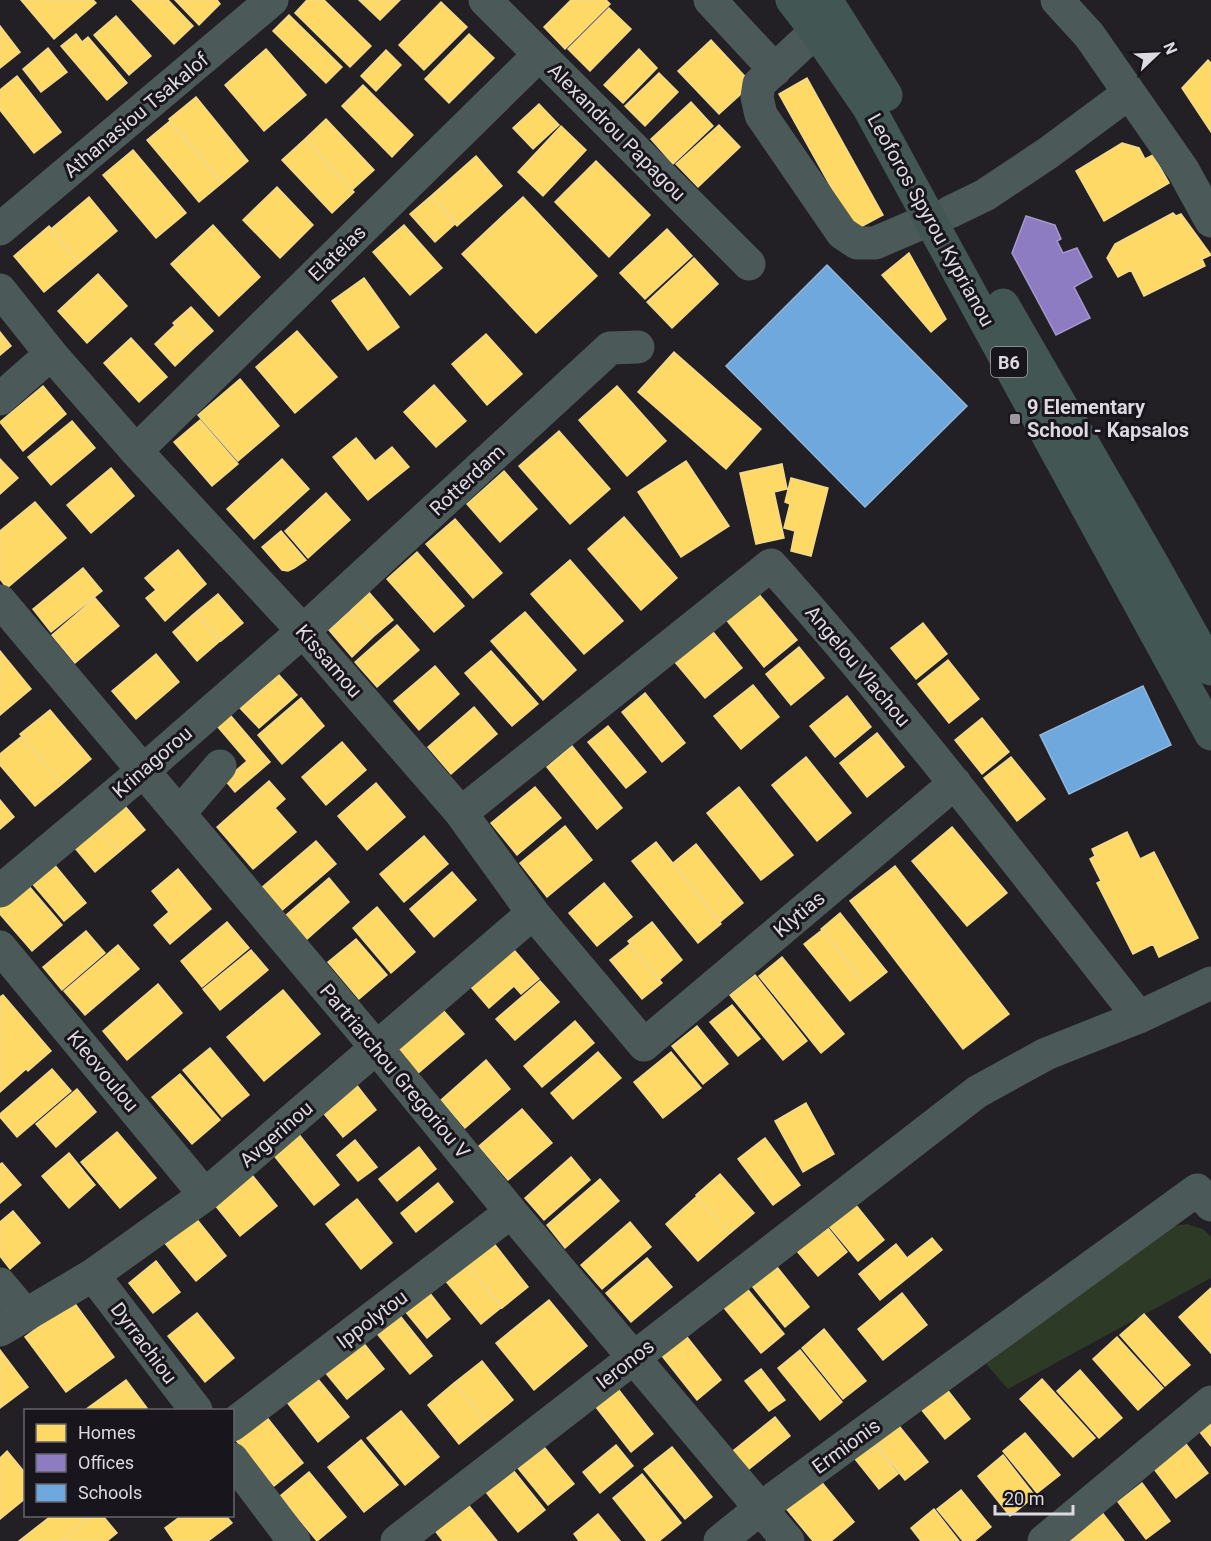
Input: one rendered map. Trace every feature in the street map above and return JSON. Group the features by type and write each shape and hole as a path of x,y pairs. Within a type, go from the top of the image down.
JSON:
{"main road":[{"name":"Leoforos Spyrou Kyprianou","path":"792,0 816,31 940,215 1153,565 1211,669"},
{"name":"Leoforos Spyrou Kyprianou","path":"826,0 882,89 940,215 1211,734"}],"street":[{"name":"Athanasiou Tsakalof","path":"0,229 272,0"},
{"name":"Alexandrou Papagou","path":"485,0 749,264"},
{"path":"710,0 775,70"},
{"path":"1056,0 1089,35 1183,170 1211,221"},
{"path":"816,31 759,84 757,97 761,115 842,233 857,243 875,243 985,195 1048,153 1129,93"},
{"name":"Elateias","path":"136,451 539,55"},
{"name":"Kissamou","path":"0,290 51,354 136,451 303,631 461,813 533,913 644,1045"},
{"name":"Rotterdam","path":"303,631 610,348 638,347"},
{"path":"0,399 51,354"},
{"name":"Angelou Vlachou","path":"461,813 771,565 824,625 955,783 1139,1017"},
{"name":"Partriarchou Gregoriou V","path":"0,601 788,1541"},
{"name":"Krinagorou","path":"0,891 143,771 303,631"},
{"path":"179,814 220,766"},
{"name":"Klytias","path":"644,1045 955,783"},
{"name":"Avgerinou","path":"13,1322 93,1275 205,1195 533,913"},
{"name":"Kleovoulou","path":"0,947 205,1195"},
{"path":"1139,1017 1211,982"},
{"name":"Ieronos","path":"397,1541 977,1092 1046,1054 1139,1017"},
{"name":"Ermionis","path":"720,1541 761,1508 1197,1190 1211,1205"},
{"name":"Ippolytou","path":"234,1423 511,1212"},
{"name":"Dyrrachiou","path":"93,1275 195,1409"},
{"path":"0,1284 13,1322"},
{"path":"1044,1541 1211,1402"},
{"path":"234,1462 294,1541"}],"green space":[{"path":"1187,1224 1203,1229 1211,1237 1211,1278 1008,1389 986,1364 1155,1236 1174,1226"}],"building: Homes":[{"path":"21,0 93,0 96,3 54,39"},
{"path":"132,0 168,0 193,26 174,44"},
{"path":"175,0 217,0 220,4 199,25"},
{"path":"307,0 324,0 371,46 350,67 295,13"},
{"path":"359,0 400,0 380,20"},
{"path":"571,0 606,0 610,4 565,49 544,27"},
{"path":"441,2 467,27 424,70 399,45"},
{"path":"609,8 631,29 590,71 568,49"},
{"path":"289,15 342,67 326,83 273,31"},
{"path":"116,16 151,56 129,75 94,35"},
{"path":"0,26 20,52 0,68"},
{"path":"76,34 82,42 88,37 127,83 107,100 61,46"},
{"path":"469,34 494,58 449,103 425,79"},
{"path":"711,40 752,84 719,114 678,71"},
{"path":"48,48 67,72 41,92 23,69"},
{"path":"266,49 306,95 264,131 225,85"},
{"path":"639,49 657,68 623,103 604,85"},
{"path":"386,50 401,65 376,91 361,76"},
{"path":"1208,60 1211,63 1211,132 1182,88"},
{"path":"659,73 678,92 645,126 625,106"},
{"path":"17,76 61,132 34,153 0,110 0,90"},
{"path":"807,78 883,215 855,230 779,94"},
{"path":"363,85 413,135 392,157 342,106"},
{"path":"196,97 248,161 222,183 169,119"},
{"path":"691,102 713,126 673,164 651,139"},
{"path":"539,104 559,125 533,149 513,128"},
{"path":"326,119 374,170 352,190 305,139"},
{"path":"170,121 222,183 199,202 147,140"},
{"path":"719,125 740,147 698,187 676,164"},
{"path":"561,126 586,150 543,196 518,172"},
{"path":"305,139 354,192 332,213 282,160"},
{"path":"1122,143 1139,148 1145,159 1153,155 1169,183 1104,221 1076,171"},
{"path":"133,150 186,213 156,238 103,175"},
{"path":"476,156 502,186 457,226 431,196"},
{"path":"596,161 650,215 609,257 555,202"},
{"path":"277,187 313,225 280,258 243,220"},
{"path":"431,196 456,223 435,242 410,214"},
{"path":"89,197 117,231 79,263 51,229"},
{"path":"523,197 597,276 536,333 462,254"},
{"path":"1173,213 1176,216 1181,214 1211,255 1202,259 1205,266 1144,296 1131,270 1118,277 1107,258 1115,244"},
{"path":"213,225 260,277 219,316 171,264"},
{"path":"404,225 442,268 410,295 373,252"},
{"path":"49,226 79,263 44,292 14,256"},
{"path":"667,229 692,256 645,299 620,273"},
{"path":"909,253 946,319 931,332 882,275"},
{"path":"694,258 718,284 672,328 647,302"},
{"path":"98,274 127,306 87,343 58,311"},
{"path":"364,278 399,327 368,350 332,301"},
{"path":"191,307 213,331 195,347 173,323"},
{"path":"175,325 195,347 175,366 155,344"},
{"path":"297,331 337,377 295,413 256,367"},
{"path":"0,332 11,346 0,355"},
{"path":"486,334 522,374 487,405 452,364"},
{"path":"131,338 167,377 139,402 104,363"},
{"path":"674,352 761,429 726,469 638,392"},
{"path":"240,379 279,426 238,461 198,415"},
{"path":"434,385 466,421 436,447 404,412"},
{"path":"43,386 66,414 23,451 0,422"},
{"path":"617,386 666,441 627,476 579,420"},
{"path":"200,420 238,464 212,486 174,442"},
{"path":"72,421 95,448 51,485 28,457"},
{"path":"559,431 610,489 570,524 519,466"},
{"path":"356,438 375,461 392,447 409,467 368,500 333,457"},
{"path":"0,459 18,478 0,494"},
{"path":"282,459 309,489 254,539 227,509"},
{"path":"686,461 729,526 681,557 638,492"},
{"path":"782,464 787,489 774,492 784,538 756,544 740,473"},
{"path":"111,468 134,496 91,533 67,505"},
{"path":"504,471 537,509 500,542 467,504"},
{"path":"791,478 828,488 811,556 791,551 795,531 784,528 790,504 785,502"},
{"path":"326,493 350,520 308,558 285,531"},
{"path":"35,502 66,538 7,588 0,579 0,531"},
{"path":"624,517 677,578 641,610 588,549"},
{"path":"455,519 502,573 473,598 426,544"},
{"path":"281,531 306,560 288,571 282,570 262,547"},
{"path":"178,550 206,584 165,621 146,598 156,590 145,578"},
{"path":"417,552 464,606 434,632 387,579"},
{"path":"570,560 623,621 584,654 531,594"},
{"path":"83,568 102,591 51,632 33,609"},
{"path":"366,589 393,620 374,636 347,605"},
{"path":"757,592 797,640 764,667 725,618"},
{"path":"218,594 243,623 221,641 196,612"},
{"path":"95,598 119,626 75,663 52,635"},
{"path":"351,610 374,636 352,657 329,630"},
{"path":"196,612 220,641 197,661 173,632"},
{"path":"525,612 576,670 543,700 491,641"},
{"path":"923,623 947,654 916,679 891,648"},
{"path":"397,625 419,650 377,687 355,662"},
{"path":"713,632 742,668 705,698 675,662"},
{"path":"799,647 824,678 791,705 766,674"},
{"path":"0,651 31,689 0,715"},
{"path":"491,651 538,704 512,726 465,673"},
{"path":"156,654 179,682 136,719 112,691"},
{"path":"948,660 979,699 949,723 918,684"},
{"path":"435,666 459,694 419,730 394,701"},
{"path":"279,675 297,695 259,728 240,708"},
{"path":"753,685 779,717 741,749 714,716"},
{"path":"645,693 685,743 662,762 622,712"},
{"path":"847,696 871,727 835,757 810,726"},
{"path":"301,698 324,726 282,764 258,735"},
{"path":"474,707 497,734 451,774 428,747"},
{"path":"225,709 270,762 235,792 225,780 247,761 212,720"},
{"path":"50,710 91,759 62,784 20,734"},
{"path":"982,718 1009,752 982,774 955,740"},
{"path":"608,726 646,772 626,788 588,742"},
{"path":"877,733 904,767 867,797 840,763"},
{"path":"22,736 62,784 35,806 0,765 0,754"},
{"path":"342,742 366,770 326,805 302,777"},
{"path":"572,746 622,808 597,829 547,767"},
{"path":"806,757 851,813 817,841 772,785"},
{"path":"1011,757 1045,799 1017,821 984,778"},
{"path":"269,781 285,799 275,808 296,832 253,869 217,827"},
{"path":"376,783 405,817 367,850 338,816"},
{"path":"535,787 561,818 517,855 491,823"},
{"path":"739,787 793,855 761,880 707,813"},
{"path":"119,799 145,830 119,852 92,821"},
{"path":"0,800 14,817 0,829"},
{"path":"93,822 119,852 95,872 70,842"},
{"path":"565,826 592,860 547,897 520,863"},
{"path":"952,827 1007,893 967,926 912,861"},
{"path":"1127,832 1140,859 1154,852 1198,938 1159,957 1153,944 1133,954 1097,883 1101,881 1090,859 1095,856 1092,849"},
{"path":"424,836 448,864 404,902 380,874"},
{"path":"316,841 336,864 280,912 260,889"},
{"path":"656,842 721,924 698,943 632,861"},
{"path":"696,844 743,903 720,922 673,863"},
{"path":"48,857 86,903 64,921 26,876"},
{"path":"895,866 1009,1014 963,1049 850,901"},
{"path":"178,869 211,909 170,944 154,925 169,912 152,891"},
{"path":"452,872 476,900 434,937 410,909"},
{"path":"22,878 62,925 32,951 0,914 0,897"},
{"path":"329,878 349,902 306,940 285,916"},
{"path":"604,883 632,917 597,946 569,913"},
{"path":"377,907 415,952 391,973 353,928"},
{"path":"840,913 887,972 868,987 821,929"},
{"path":"227,922 249,948 202,987 181,961"},
{"path":"652,922 682,960 659,980 628,941"},
{"path":"822,930 868,987 850,1001 804,944"},
{"path":"86,931 105,953 62,990 43,967"},
{"path":"356,939 387,975 359,999 328,962"},
{"path":"508,943 539,979 521,994 514,986 489,1008 465,980"},
{"path":"630,944 662,983 642,999 610,960"},
{"path":"118,945 139,969 85,1015 64,991"},
{"path":"251,950 268,970 220,1010 203,989"},
{"path":"782,957 844,1034 821,1053 759,976"},
{"path":"755,975 807,1041 783,1060 730,995"},
{"path":"540,981 559,1002 515,1040 496,1019"},
{"path":"158,984 182,1013 127,1060 103,1031"},
{"path":"283,990 320,1034 264,1081 227,1037"},
{"path":"3,995 51,1051 0,1092 0,997"},
{"path":"435,1001 464,1034 417,1074 389,1041"},
{"path":"732,1005 760,1039 738,1056 710,1022"},
{"path":"575,1021 594,1043 542,1087 524,1066"},
{"path":"697,1026 728,1064 703,1084 672,1046"},
{"path":"210,1048 249,1095 222,1117 183,1070"},
{"path":"598,1052 621,1078 573,1119 551,1093"},
{"path":"671,1052 701,1088 663,1118 634,1082"},
{"path":"486,1060 510,1089 465,1128 441,1100"},
{"path":"52,1069 71,1091 17,1137 0,1114"},
{"path":"180,1074 220,1120 192,1144 152,1097"},
{"path":"355,1083 376,1110 343,1137 321,1110"},
{"path":"77,1089 96,1112 56,1147 36,1124"},
{"path":"806,1103 834,1154 803,1172 775,1121"},
{"path":"522,1109 552,1143 508,1180 479,1146"},
{"path":"293,1127 339,1185 314,1205 268,1148"},
{"path":"117,1132 156,1178 120,1208 81,1162"},
{"path":"765,1138 800,1185 773,1205 738,1159"},
{"path":"355,1140 377,1167 358,1181 337,1155"},
{"path":"419,1147 436,1169 397,1201 379,1179"},
{"path":"69,1153 95,1185 69,1208 42,1176"},
{"path":"571,1157 590,1180 544,1220 525,1198"},
{"path":"2,1163 21,1185 0,1203 0,1164"},
{"path":"248,1170 277,1206 240,1236 211,1200"},
{"path":"720,1174 754,1213 729,1234 696,1195"},
{"path":"600,1179 619,1201 565,1248 547,1225"},
{"path":"438,1183 453,1202 416,1232 401,1213"},
{"path":"697,1196 729,1234 698,1261 666,1224"},
{"path":"357,1199 392,1243 361,1269 326,1224"},
{"path":"855,1204 884,1240 858,1261 829,1226"},
{"path":"13,1211 40,1243 10,1269 0,1256 0,1222"},
{"path":"191,1212 226,1256 196,1281 160,1237"},
{"path":"630,1222 651,1247 602,1289 581,1265"},
{"path":"827,1227 847,1252 818,1276 797,1251"},
{"path":"932,1238 942,1250 880,1300 859,1274 896,1244 907,1258"},
{"path":"492,1241 528,1287 502,1308 466,1263"},
{"path":"647,1258 672,1287 631,1322 606,1293"},
{"path":"156,1261 180,1292 153,1313 129,1283"},
{"path":"773,1262 809,1307 785,1327 749,1282"},
{"path":"466,1263 502,1307 481,1324 445,1280"},
{"path":"744,1285 784,1334 761,1353 721,1304"},
{"path":"425,1287 450,1319 427,1338 401,1306"},
{"path":"1211,1288 1211,1353 1179,1317"},
{"path":"902,1293 927,1325 883,1360 858,1329"},
{"path":"549,1300 587,1346 534,1390 496,1343"},
{"path":"73,1301 114,1357 66,1392 25,1337"},
{"path":"397,1312 432,1356 410,1374 375,1331"},
{"path":"197,1313 234,1358 205,1382 168,1336"},
{"path":"1144,1314 1190,1365 1165,1386 1120,1335"},
{"path":"824,1329 866,1381 843,1399 802,1348"},
{"path":"683,1332 721,1380 697,1400 659,1352"},
{"path":"358,1336 384,1369 347,1399 321,1367"},
{"path":"1117,1337 1163,1388 1138,1410 1093,1359"},
{"path":"0,1350 28,1387 0,1408"},
{"path":"800,1350 842,1402 820,1420 778,1368"},
{"path":"482,1361 513,1400 486,1422 454,1383"},
{"path":"761,1369 785,1400 769,1411 745,1381"},
{"path":"1080,1370 1122,1418 1099,1438 1057,1391"},
{"path":"317,1378 349,1417 318,1442 287,1402"},
{"path":"1042,1379 1095,1438 1073,1457 1020,1399"},
{"path":"126,1380 147,1408 146,1409 86,1409"},
{"path":"454,1383 486,1422 459,1444 428,1405"},
{"path":"942,1383 970,1419 945,1439 917,1404"},
{"path":"618,1389 653,1434 631,1452 596,1407"},
{"path":"401,1411 439,1457 405,1485 367,1438"},
{"path":"265,1415 303,1463 274,1486 235,1439"},
{"path":"775,1417 790,1436 744,1473 729,1454"},
{"path":"895,1421 928,1462 905,1480 872,1439"},
{"path":"1211,1423 1211,1446 1200,1432"},
{"path":"1025,1433 1060,1475 1037,1493 1003,1451"},
{"path":"361,1440 398,1485 364,1512 328,1467"},
{"path":"871,1440 898,1474 879,1489 852,1455"},
{"path":"1186,1444 1208,1473 1176,1498 1154,1469"},
{"path":"616,1445 633,1466 600,1493 583,1472"},
{"path":"544,1447 574,1484 548,1505 518,1468"},
{"path":"672,1447 712,1497 685,1519 644,1469"},
{"path":"7,1451 24,1472 24,1500 0,1519 0,1458"},
{"path":"1003,1455 1035,1496 1010,1516 978,1476"},
{"path":"513,1470 545,1510 518,1532 486,1492"},
{"path":"309,1472 346,1517 317,1541 280,1496"},
{"path":"642,1474 681,1523 659,1541 647,1541 613,1498"},
{"path":"819,1479 854,1522 831,1541 813,1541 785,1507"},
{"path":"1142,1483 1170,1521 1146,1539 1118,1502"},
{"path":"961,1490 991,1527 974,1541 963,1541 937,1509"},
{"path":"466,1502 497,1541 443,1541 433,1528"},
{"path":"1097,1506 1124,1541 1063,1541"},
{"path":"934,1509 959,1541 921,1541 911,1528"},
{"path":"598,1514 620,1541 579,1541 574,1534"},
{"path":"50,1517 91,1517 61,1541 19,1541"},
{"path":"91,1517 104,1517 117,1533 107,1541 61,1541"},
{"path":"180,1517 227,1517 232,1523 208,1541 174,1541 165,1528"}],"building: Offices":[{"path":"1026,216 1055,225 1061,239 1057,241 1063,253 1077,248 1092,277 1074,287 1090,318 1056,335 1012,253"}],"building: Schools":[{"path":"827,265 967,406 865,507 726,366"},
{"path":"1143,686 1171,745 1069,794 1040,735"}],"place":[{"name":"9 Elementary School - Kapsalos","path":"1015,419"}]}
